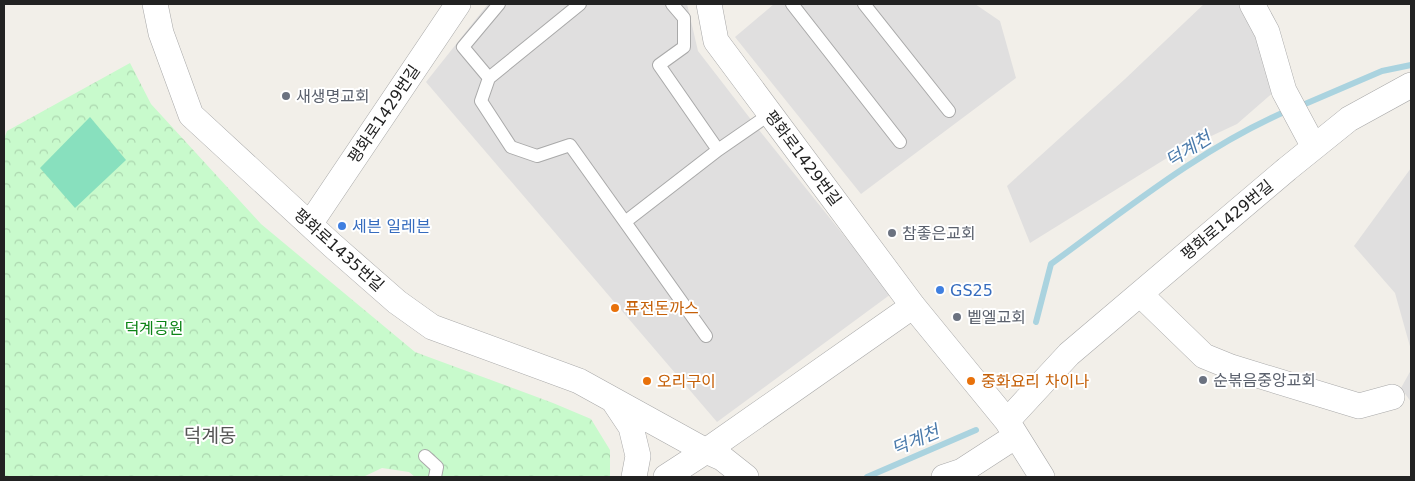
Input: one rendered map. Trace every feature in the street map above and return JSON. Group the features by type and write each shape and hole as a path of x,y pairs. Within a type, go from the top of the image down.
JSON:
{"street":[{"name":"평화로1435번길","path":"155,4 161,33 191,115 397,302 432,327 579,381 722,458 746,477"},
{"name":"평화로1429번길","path":"310,224 458,4"},
{"name":"평화로1429번길","path":"708,4 716,41 912,306 1012,428 1042,477"},
{"path":"1252,4 1267,32 1284,91 1314,147"},
{"name":"평화로1429번길","path":"1012,428 1069,354 1349,119 1411,85"},
{"path":"1140,294 1204,356 1231,367 1358,406 1392,397"},
{"path":"666,477 912,306"},
{"name":"평화로1435번길","path":"614,400 631,427 638,456 634,477"},
{"path":"944,477 962,471 1012,428"}],"lane":[{"path":"489,78 462,47 499,4"},
{"path":"580,4 489,78 481,101 511,148 538,156 570,145 706,336"},
{"path":"672,4 684,18 684,47 658,66 718,150"},
{"path":"792,4 900,142"},
{"path":"864,4 949,111"},
{"path":"625,222 718,150 770,114"},
{"path":"425,456 437,467 435,477"}],"shaded area":[{"path":"488,4 687,4 698,51 891,294 717,422 426,82"},
{"path":"774,4 975,4 1000,21 1016,78 861,194 735,37"},
{"path":"1204,4 1238,4 1260,35 1277,89 1237,124 1175,153 1030,243 1007,186"},
{"path":"1411,168 1411,350 1395,293 1354,246"},
{"path":"1411,370 1411,402 1401,388"}],"green space":[{"name":"덕계공원","path":"130,63 151,104 261,224 415,352 591,419 610,450 610,476 415,477 409,472 382,468 363,477 4,477 4,139 7,131"},
{"path":"90,117 126,160 75,208 40,168"}],"waterway":[{"name":"덕계천","path":"1298,107 1382,71 1411,65"},
{"name":"덕계천","path":"1036,322 1051,264 1136,201 1196,160 1257,125 1289,110"},
{"name":"덕계천","path":"867,477 976,430"}],"place":[{"name":"새생명교회","path":"286,96"},
{"name":"세븐 일레븐","path":"342,226"},
{"name":"참좋은교회","path":"892,233"},
{"name":"GS25","path":"940,290"},
{"name":"퓨전돈까스","path":"615,308"},
{"name":"벹엘교회","path":"957,317"},
{"name":"순볶음중앙교회","path":"1203,380"},
{"name":"오리구이","path":"647,381"},
{"name":"중화요리 차이나","path":"971,381"}],"district":[{"name":"덕계동","path":"210,435"}]}
